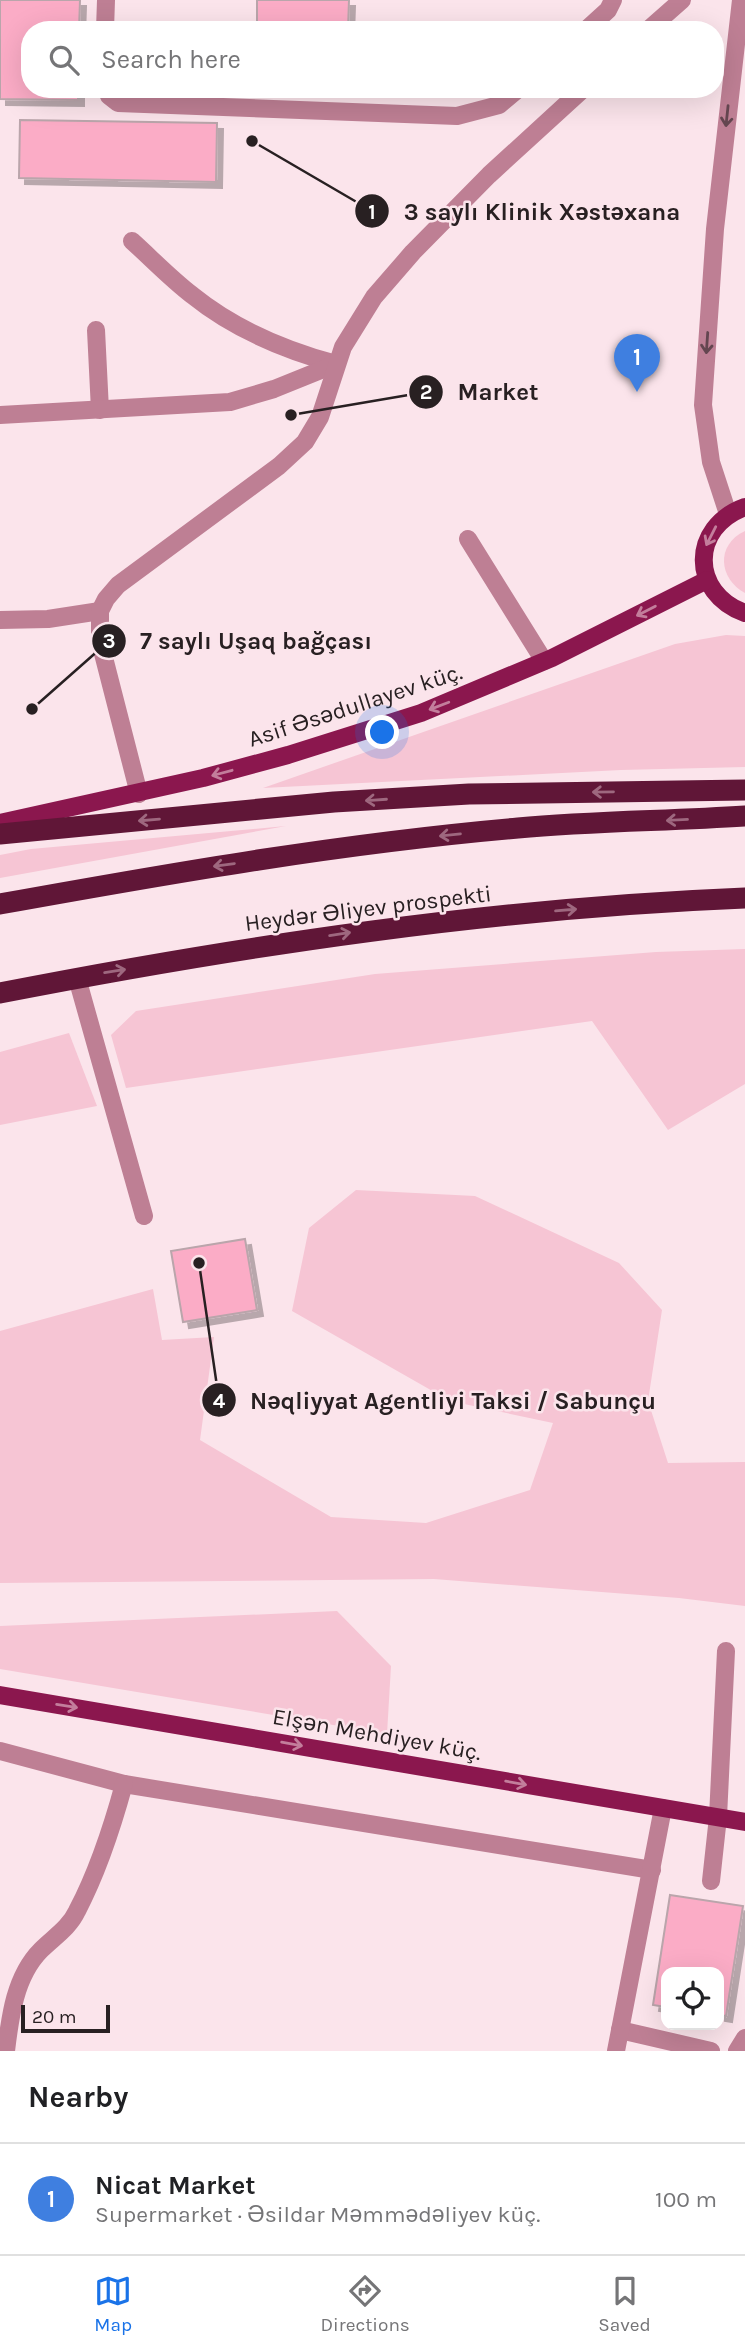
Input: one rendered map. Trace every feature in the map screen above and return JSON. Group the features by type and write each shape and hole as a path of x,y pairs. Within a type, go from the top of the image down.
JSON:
{"highway":[{"path":"0,834 334,802 455,794 745,790"},
{"path":"0,904 190,870 352,846 520,827 745,816"},
{"name":"Heydər Əliyev prospekti","path":"0,993 357,932 660,902 745,898"}],"main road":[{"path":"745,507 728,514 714,527 706,544 703,562 707,580 717,596 732,608 745,613"},
{"name":"Asif Əsədullayev küç.","path":"0,822 139,794 288,755 421,713 544,661 707,580"},
{"name":"Elşən Mehdiyev küç.","path":"0,1695 745,1822"}],"street":[{"path":"105,21 106,0"},
{"path":"596,21 608,10 613,0"},
{"path":"658,21 682,0"},
{"path":"728,514 711,462 704,405 715,229 741,0"},
{"path":"112,98 118,103 457,116 499,105 507,98"},
{"path":"139,794 100,642 100,611 106,599 118,585 279,466 305,442 320,417 343,347 374,297 413,252 489,175 573,98"},
{"path":"132,241 193,296 245,329 297,354 336,363"},
{"path":"96,330 100,410"},
{"path":"0,415 230,402 274,389 336,363"},
{"path":"468,539 544,661"},
{"path":"0,620 48,619 100,611"},
{"path":"77,978 144,1216"},
{"path":"711,1881 718,1817 726,1651"},
{"path":"0,1751 124,1784 652,1870"},
{"path":"6,2051 11,2008 29,1965 40,1951 68,1926 77,1912 108,1838 124,1784"},
{"path":"616,2051 663,1808"},
{"path":"620,2031 711,2051"},
{"path":"737,2051 745,2038"}],"shaded area":[{"path":"745,531 745,593 730,579 724,562 729,545"},
{"path":"726,635 745,636 745,767 621,770 263,788 675,644"},
{"path":"286,826 0,878 0,855 31,849"},
{"path":"745,949 745,1084 668,1130 592,1021 126,1088 111,1035 136,1011 375,974 656,952"},
{"path":"69,1033 97,1106 0,1125 0,1052"},
{"path":"356,1190 475,1196 619,1263 662,1310 648,1401 668,1463 745,1462 745,1606 679,1598 434,1579 0,1583 0,1331 153,1289 162,1340 214,1337 200,1440 331,1517 426,1523 530,1490 553,1423 450,1401 292,1311 309,1228"},
{"path":"337,1611 391,1666 387,1734 0,1669 0,1626"}],"building":[{"path":"0,0 80,0 79,21 21,21 21,98 78,100 0,99"},
{"path":"257,0 349,0 348,21 257,21"},
{"path":"20,120 217,123 216,182 19,178"},
{"path":"245,1239 257,1310 183,1322 171,1251"},
{"path":"670,1895 743,1906 726,2016 724,1967 661,1967 661,2006 653,2005"}],"place":[{"name":"3 saylı Klinik Xəstəxana","path":"252,141"},
{"name":"Nicat Market","path":"637,392"},
{"name":"Market","path":"291,415"},
{"name":"7 saylı Uşaq bağçası","path":"32,709"},
{"name":"Nəqliyyat Agentliyi Taksi / Sabunçu","path":"199,1263"}]}
